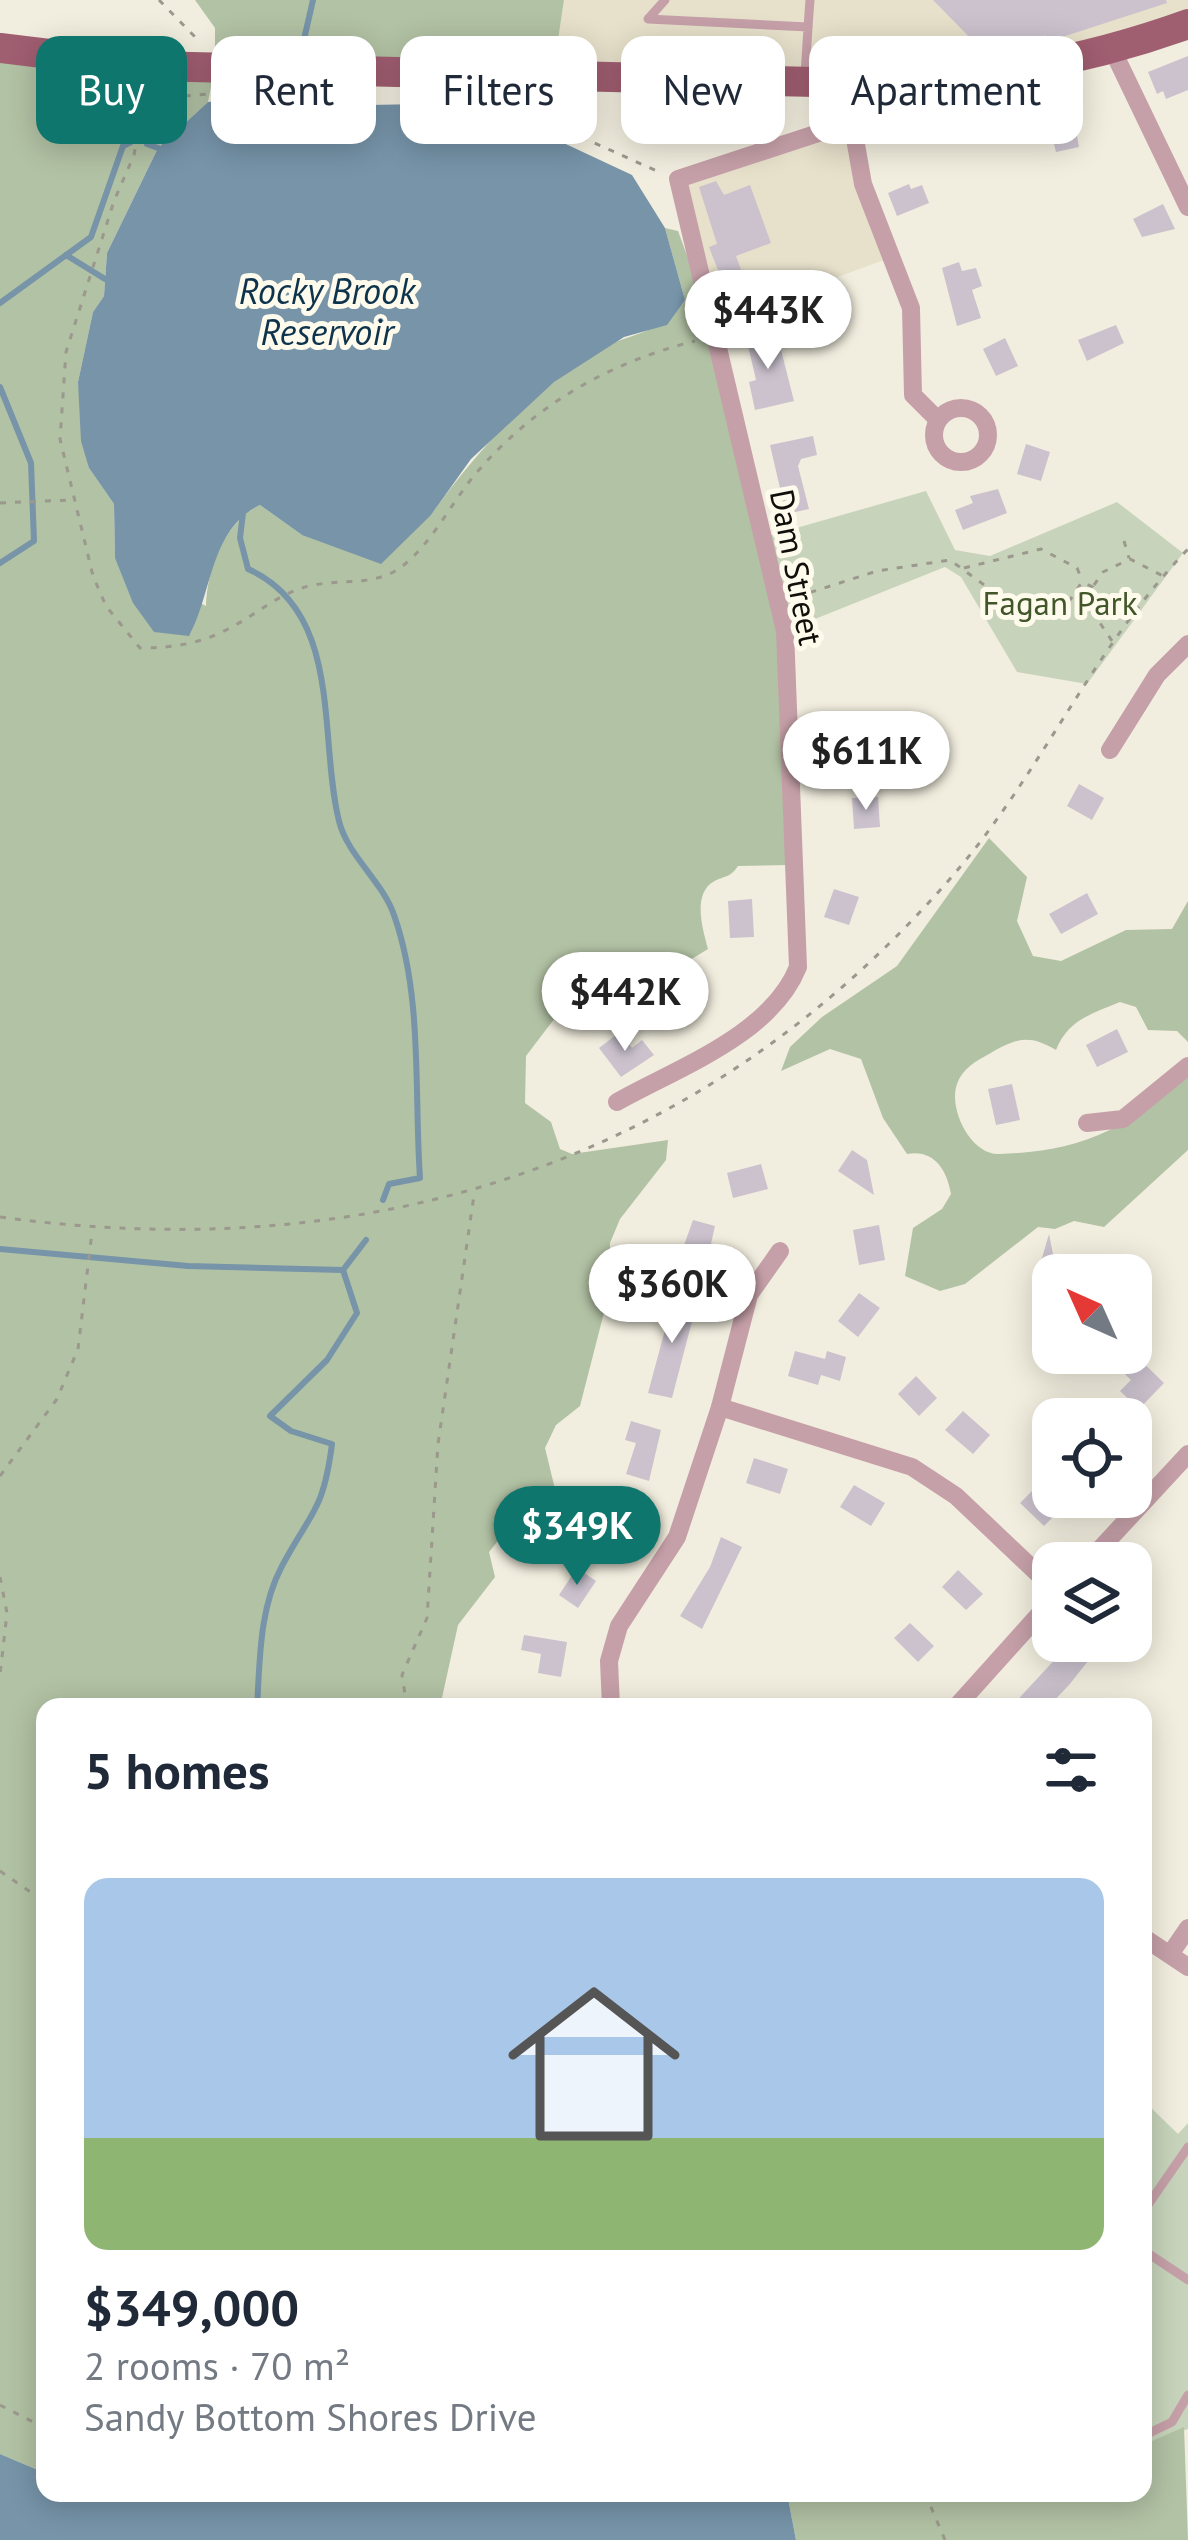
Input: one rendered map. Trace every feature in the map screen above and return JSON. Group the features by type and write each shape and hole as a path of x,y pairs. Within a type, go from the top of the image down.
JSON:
{"main road":[{"path":"1083,57 1188,24"},
{"path":"0,48 36,52"},
{"path":"597,74 809,81"}],"street":[{"path":"1113,51 1188,207"},
{"path":"678,179 685,172 809,135"},
{"path":"856,144 863,184 911,308 913,395 938,420"},
{"name":"Dam Street","path":"616,1102 747,1029 790,989 799,967 785,639 678,179"},
{"path":"1110,749 1157,675 1188,644"},
{"path":"1088,1123 1123,1119 1188,1066"},
{"path":"611,1698 609,1661 619,1625 677,1537 720,1407 749,1295 780,1251"},
{"path":"720,1407 912,1467 956,1496 1032,1568"},
{"path":"1106,1542 1188,1454"},
{"path":"964,1698 1032,1622"},
{"path":"1171,1954 1188,1928"},
{"path":"1152,1942 1188,1966"}],"lane":[{"path":"664,0 647,19 808,27"},
{"path":"805,81 810,0"},
{"path":"1152,2199 1188,2147"},
{"path":"1152,2256 1188,2280"},
{"path":"1152,2432 1172,2422 1188,2395"}],"path":[{"path":"159,0 211,68"},
{"path":"597,143 678,179"},
{"path":"136,144 66,352 60,440 93,576 106,606 140,648 180,647 228,629 310,586 377,580 404,566 476,474 518,430 558,399 644,354 714,337"},
{"path":"0,503 72,500"},
{"path":"1124,542 1130,560 1166,577"},
{"path":"778,604 927,560 950,560 1024,615 1055,613 1071,602 1082,582 1077,568 1041,549 963,568"},
{"path":"0,1217 92,1229 345,1220 475,1193 535,1174 686,1102 779,1040 843,988 957,871 1115,644 1188,549"},
{"path":"1115,644 1092,611 1093,586 1103,572 1130,560"},
{"path":"1082,582 1093,586"},
{"path":"1022,622 1024,615"},
{"path":"406,1698 402,1675 427,1618 438,1444 475,1193"},
{"path":"0,1476 58,1399 78,1349 92,1229"},
{"path":"0,1576 7,1613 0,1675"},
{"path":"0,1870 36,1896"},
{"path":"0,2405 36,2423"},
{"path":"929,2502 945,2540"}],"shaded area":[{"path":"564,0 1188,0 1188,31 1083,58 1083,36 809,36 809,75 785,75 785,36 621,36 621,74 597,73 597,36 559,36"},
{"path":"809,138 809,144 856,144 884,260 712,323 682,180"}],"green space":[{"path":"195,0 564,0 559,36 400,36 400,70 376,70 376,36 215,36 215,28"},
{"path":"0,55 36,57 36,144 162,144 107,253 104,296 93,312 78,382 89,468 114,504 115,558 206,606 220,548 237,523 260,505 302,535 431,515 465,470 545,388 590,355 653,328 674,313 685,300 665,228 678,231 712,323 783,638 790,865 738,866 713,882 701,904 708,949 690,960 687,971 652,981 613,1004 558,1014 526,1056 525,1103 551,1122 560,1149 572,1154 668,1140 666,1160 620,1219 610,1243 608,1297 580,1406 556,1425 545,1448 556,1493 552,1525 497,1542 489,1552 495,1577 458,1625 442,1698 36,1698 36,2469 0,2454"},
{"path":"187,65 211,66 211,87 208,102 187,121"},
{"name":"Fagan Park","path":"926,491 955,550 990,556 1117,502 1183,553 1087,684 1017,672 961,577 945,567 785,631 761,538"},
{"path":"989,838 1027,877 1017,921 1033,956 1061,961 1126,930 1172,929 1188,901 1188,1042 1177,1031 1148,1030 1136,1007 1120,1002 1074,1025 1056,1050 1030,1040 1007,1044 974,1063 959,1079 956,1106 964,1129 989,1152 1055,1148 1123,1123 1188,1076 1188,1150 1104,1227 1074,1221 1055,1229 1038,1227 965,1284 940,1291 905,1276 913,1228 942,1209 951,1194 942,1169 925,1155 907,1154 883,1118 861,1059 830,1049 781,1071 790,1047 822,1017 897,966"},
{"path":"1152,2109 1178,2134 1188,2123 1188,2429 1152,2442"},
{"path":"1184,2427 1188,2540 796,2540 789,2502 1152,2502 1152,2441"}],"water":[{"name":"Rocky Brook Reservoir","path":"208,102 211,144 376,144 376,105 400,104 400,144 566,144 632,175 665,228 685,300 667,325 624,337 554,382 471,459 431,515 381,564 302,535 260,505 243,516 221,546 189,636 154,632 133,603 115,558 114,504 89,468 81,441 78,382 93,312 104,296 107,253 158,148 187,144 187,121"},
{"path":"0,2454 36,2469 36,2502 789,2502 796,2540 0,2540"}],"building":[{"path":"933,0 1167,3 1065,36 968,36"},
{"path":"1188,56 1188,90 1166,99 1163,91 1157,94 1148,72"},
{"path":"1054,144 1078,144 1079,147 1056,152"},
{"path":"716,181 724,195 750,185 771,243 736,256 743,275 723,283 709,247 717,244 699,187"},
{"path":"909,184 911,189 922,185 929,203 897,216 888,193"},
{"path":"1163,204 1175,229 1142,237 1133,219"},
{"path":"959,262 962,271 976,268 982,286 972,290 981,318 957,326 942,268"},
{"path":"1116,325 1124,343 1087,361 1078,340"},
{"path":"770,332 772,340 778,338 794,401 755,410 749,382 756,380 746,337"},
{"path":"1005,338 1018,366 996,376 983,349"},
{"path":"813,436 817,455 801,459 798,466 809,509 786,514 770,445"},
{"path":"1026,444 1050,452 1041,481 1017,474"},
{"path":"998,489 1007,513 963,530 955,510 973,503 970,496"},
{"path":"873,716 875,746 849,748 847,718"},
{"path":"1079,784 1104,798 1092,820 1067,806"},
{"path":"878,797 880,827 854,829 852,798"},
{"path":"834,889 859,897 849,925 824,917"},
{"path":"1087,893 1098,914 1061,934 1049,914"},
{"path":"752,899 754,937 730,938 728,901"},
{"path":"1117,1029 1128,1052 1097,1067 1086,1045"},
{"path":"620,1032 632,1048 642,1040 654,1055 621,1077 599,1048"},
{"path":"1012,1084 1020,1120 996,1125 988,1089"},
{"path":"852,1150 867,1160 874,1195 838,1171"},
{"path":"761,1164 768,1189 733,1198 727,1173"},
{"path":"693,1220 715,1226 708,1257 682,1251"},
{"path":"879,1225 885,1260 859,1265 853,1230"},
{"path":"1049,1234 1053,1254 1043,1254"},
{"path":"859,1293 880,1308 858,1337 838,1321"},
{"path":"661,1297 696,1306 672,1398 648,1393 669,1315 657,1312"},
{"path":"795,1351 825,1359 827,1351 846,1357 840,1381 821,1375 818,1385 788,1376"},
{"path":"1152,1371 1164,1383 1150,1398 1127,1398 1120,1391 1131,1380 1125,1374"},
{"path":"916,1376 937,1398 919,1416 898,1394"},
{"path":"963,1411 990,1435 973,1454 945,1430"},
{"path":"631,1421 661,1430 649,1481 626,1474 636,1443 625,1440"},
{"path":"754,1458 788,1469 780,1494 746,1483"},
{"path":"854,1485 885,1503 871,1526 840,1507"},
{"path":"1032,1491 1032,1514 1020,1503"},
{"path":"611,1508 632,1520 616,1549 595,1538"},
{"path":"721,1537 742,1547 702,1629 680,1616 710,1567"},
{"path":"577,1568 596,1581 578,1608 559,1595"},
{"path":"958,1570 983,1594 966,1610 942,1587"},
{"path":"910,1623 934,1646 918,1662 894,1638"},
{"path":"524,1635 567,1642 561,1677 538,1673 541,1654 521,1650"},
{"path":"1053,1662 1087,1662 1069,1685 1057,1698 1019,1698"}],"waterway":[{"path":"305,36 313,0"},
{"path":"0,303 91,237 127,144"},
{"path":"147,144 158,148"},
{"path":"66,255 105,279"},
{"path":"0,387 31,463 34,541 0,563"},
{"path":"243,513 240,538 248,569 279,589 300,615 313,646 322,680 339,821 349,845 389,903 403,946 416,1045 420,1178 389,1184 383,1200"},
{"path":"258,1698 262,1635 274,1582 320,1498 332,1444 291,1431 270,1416 327,1360 357,1313 343,1270 366,1240"},
{"path":"0,1249 188,1266 343,1270"}]}
